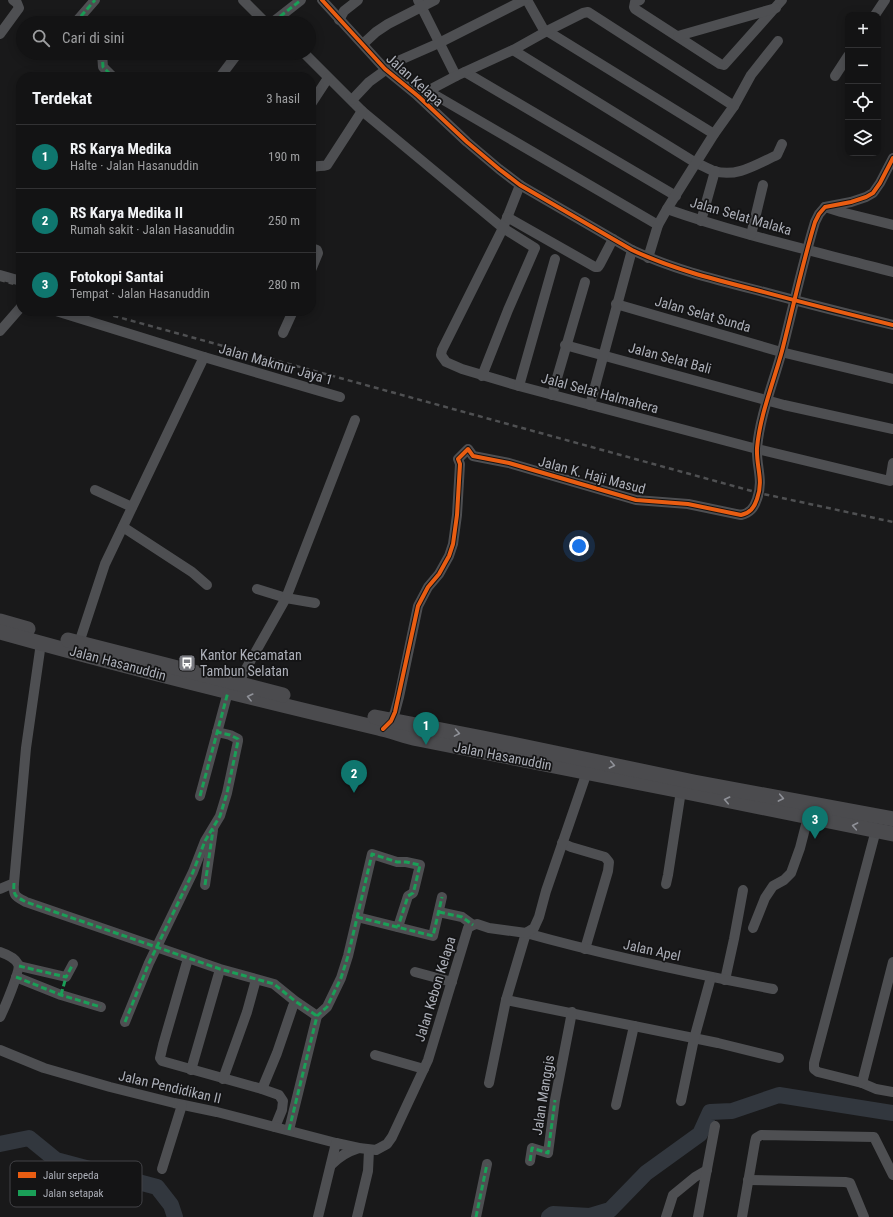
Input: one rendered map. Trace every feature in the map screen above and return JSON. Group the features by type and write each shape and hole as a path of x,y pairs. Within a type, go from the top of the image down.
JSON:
{"highway":[{"name":"Jalan Hasanuddin","path":"0,621 233,688"},
{"name":"Jalan Hasanuddin","path":"0,632 387,725 418,740 700,783 893,819"},
{"name":"Jalan Hasanuddin","path":"588,767 681,791 893,834"}],"street":[{"path":"0,34 19,8 17,3 13,0"},
{"path":"81,16 95,0"},
{"path":"243,0 262,16"},
{"path":"278,16 302,0"},
{"name":"Jalan Kelapa","path":"322,0 385,70 418,96 467,142 520,185 632,250 648,258 721,281 794,301 893,325"},
{"path":"339,20 344,11 358,0"},
{"path":"363,44 376,32 419,4 435,0"},
{"path":"352,100 369,82 398,61 439,43 524,0"},
{"path":"527,0 546,31 714,134"},
{"path":"877,12 885,0"},
{"path":"637,2 635,9 724,66 779,4"},
{"path":"419,4 439,43 460,74 676,196"},
{"path":"678,36 779,4"},
{"path":"418,96 460,74 513,50 546,31 588,12 734,106"},
{"path":"648,258 658,225 714,134 734,106 751,75 778,41"},
{"path":"513,50 696,163 715,171 731,173 742,172 778,155 782,144"},
{"path":"102,60 102,67 108,72"},
{"path":"224,72 233,60"},
{"path":"311,60 362,110 503,228 535,248 508,310 482,376"},
{"path":"835,76 845,61"},
{"path":"316,96 328,78"},
{"path":"428,91 658,225"},
{"path":"316,166 323,167 327,165 362,110"},
{"path":"825,207 851,202 866,197 876,190 890,170 893,158"},
{"path":"701,221 715,171"},
{"path":"503,228 520,185"},
{"path":"751,235 763,185"},
{"path":"825,207 893,225"},
{"name":"Jalan K. Haji Masud","path":"387,725 399,697 418,606 428,587 440,574 453,544 457,515 460,464 458,459 468,450 473,456 509,463 636,500 688,504 741,515 748,513 754,507 760,490 757,449 766,400 782,352 806,250 815,222 825,207"},
{"name":"Jalan Selat Malaka","path":"667,209 701,221 751,235 893,272"},
{"path":"507,217 595,267 598,267 600,264 613,239"},
{"name":"Jalal Selat Halmahera","path":"503,228 442,350 441,355 446,362 482,376 552,395 757,449 890,481 893,463"},
{"path":"590,405 616,304 632,250"},
{"path":"519,386 555,259"},
{"path":"0,275 16,280"},
{"path":"552,395 565,345 585,282"},
{"name":"Jalan Selat Sunda","path":"616,304 782,352 893,380"},
{"path":"0,331 16,313"},
{"name":"Jalan Makmur Jaya 1","path":"72,316 340,397"},
{"path":"283,333 291,316"},
{"name":"Jalan Selat Bali","path":"565,345 766,400 893,429"},
{"path":"79,643 105,564 204,357"},
{"path":"200,796 217,732 233,688 286,598 355,420"},
{"path":"95,490 132,507"},
{"path":"123,527 192,572 207,585"},
{"path":"257,589 286,598 315,603"},
{"path":"41,643 26,748 13,892 16,897 26,902 220,969 274,984 317,1016"},
{"path":"126,1022 149,963 193,872 205,841 220,816 227,793 238,739 217,732"},
{"path":"489,1083 506,1000 526,933 534,928 539,917 546,891 588,767"},
{"path":"666,884 681,791"},
{"path":"753,928 765,898 773,886 784,880 791,873 800,848 808,817"},
{"path":"205,885 214,828"},
{"path":"876,830 814,1063 814,1070 862,1083 876,1089 893,1092"},
{"path":"562,843 605,857 609,862 608,871 585,949"},
{"path":"289,1130 317,1016 327,1007 341,978 348,956 356,916 372,854 397,862 420,865 413,893 408,896 398,927"},
{"path":"0,889 14,883"},
{"path":"725,980 743,890"},
{"path":"356,916 433,936 442,897"},
{"path":"439,912 462,917 472,925"},
{"name":"Jalan Kebon Kelapa","path":"369,1150 376,1150 383,1147 392,1138 424,1069 434,1042 468,928 477,924 489,928 526,933"},
{"name":"Jalan Apel","path":"526,933 585,949 773,989"},
{"path":"0,952 18,962 19,966 0,1017"},
{"path":"187,962 160,1058 162,1061 223,1079 262,1088 279,1095 282,1099 282,1110 275,1127"},
{"path":"862,1083 893,962"},
{"path":"61,995 66,977 73,964"},
{"path":"19,966 66,977"},
{"path":"415,972 452,982"},
{"path":"191,1070 219,973"},
{"path":"16,977 61,995 101,1007"},
{"path":"681,1101 694,1038 712,977"},
{"path":"223,1079 247,1012 255,984"},
{"path":"506,1000 572,1012 718,1043 779,1058"},
{"path":"262,1088 277,1053 293,1006"},
{"name":"Jalan Manggis","path":"530,1161 532,1148 548,1153 555,1100 572,1012"},
{"path":"616,1105 634,1026"},
{"name":"Jalan Pendidikan II","path":"0,1050 44,1068 73,1077 336,1142"},
{"path":"375,1055 424,1069"},
{"path":"162,1169 182,1105"},
{"path":"698,1217 715,1126"},
{"path":"742,1217 756,1138 761,1135 871,1137 875,1140 893,1175"},
{"path":"318,1217 336,1142 369,1150 368,1171 357,1217"},
{"path":"331,1165 347,1152 359,1148"},
{"path":"476,1217 487,1164"},
{"path":"666,1217 673,1195 695,1177 707,1170"},
{"path":"748,1180 850,1183 864,1217"}],"waterway":[{"path":"549,1217 553,1214 590,1216 610,1210 646,1173 700,1134 710,1112 732,1111 779,1095 893,1113"},
{"path":"0,1144 29,1138 56,1160 60,1161"},
{"path":"142,1183 157,1187 171,1205 175,1217"}],"railway":[{"path":"0,280 16,285"},
{"path":"114,316 759,493 893,522"}],"marked path":[{"path":"81,16 95,0"},
{"path":"281,16 301,0"},
{"path":"102,60 103,67 108,72"},
{"path":"200,796 228,692"},
{"path":"125,1022 149,963 193,872 205,841 220,816 227,793 238,739 230,735 217,732"},
{"path":"205,885 213,830"},
{"path":"289,1130 317,1016 327,1007 341,978 348,956 372,854 397,862 420,865 413,893 408,896 398,927"},
{"path":"14,883 14,893 26,902 220,969 274,984 317,1016"},
{"path":"357,917 433,936 442,897"},
{"path":"439,912 462,917 473,925"},
{"path":"19,966 66,977 73,964"},
{"path":"16,977 61,995 101,1007"},
{"path":"61,995 66,977"},
{"path":"530,1161 532,1148 548,1153 555,1100"},
{"path":"476,1217 487,1164"}],"cycle path":[{"path":"322,0 385,69 418,96 467,142 499,169 520,185 632,250 663,263 711,278 893,325"},
{"path":"383,729 391,721 395,712 418,606 428,587 439,574 449,556 453,544 457,515 460,464 458,459 468,449 473,456 509,463 636,500 688,504 741,515 751,510 757,499 760,486 757,448 761,424 782,351 815,222 825,207 851,202 873,193 893,158"}],"place":[{"name":"Kantor Kecamatan Tambun Selatan","path":"187,663"},
{"name":"RS Karya Medika","path":"426,745"},
{"name":"RS Karya Medika II","path":"354,793"},
{"name":"Fotokopi Santai","path":"815,839"}]}
